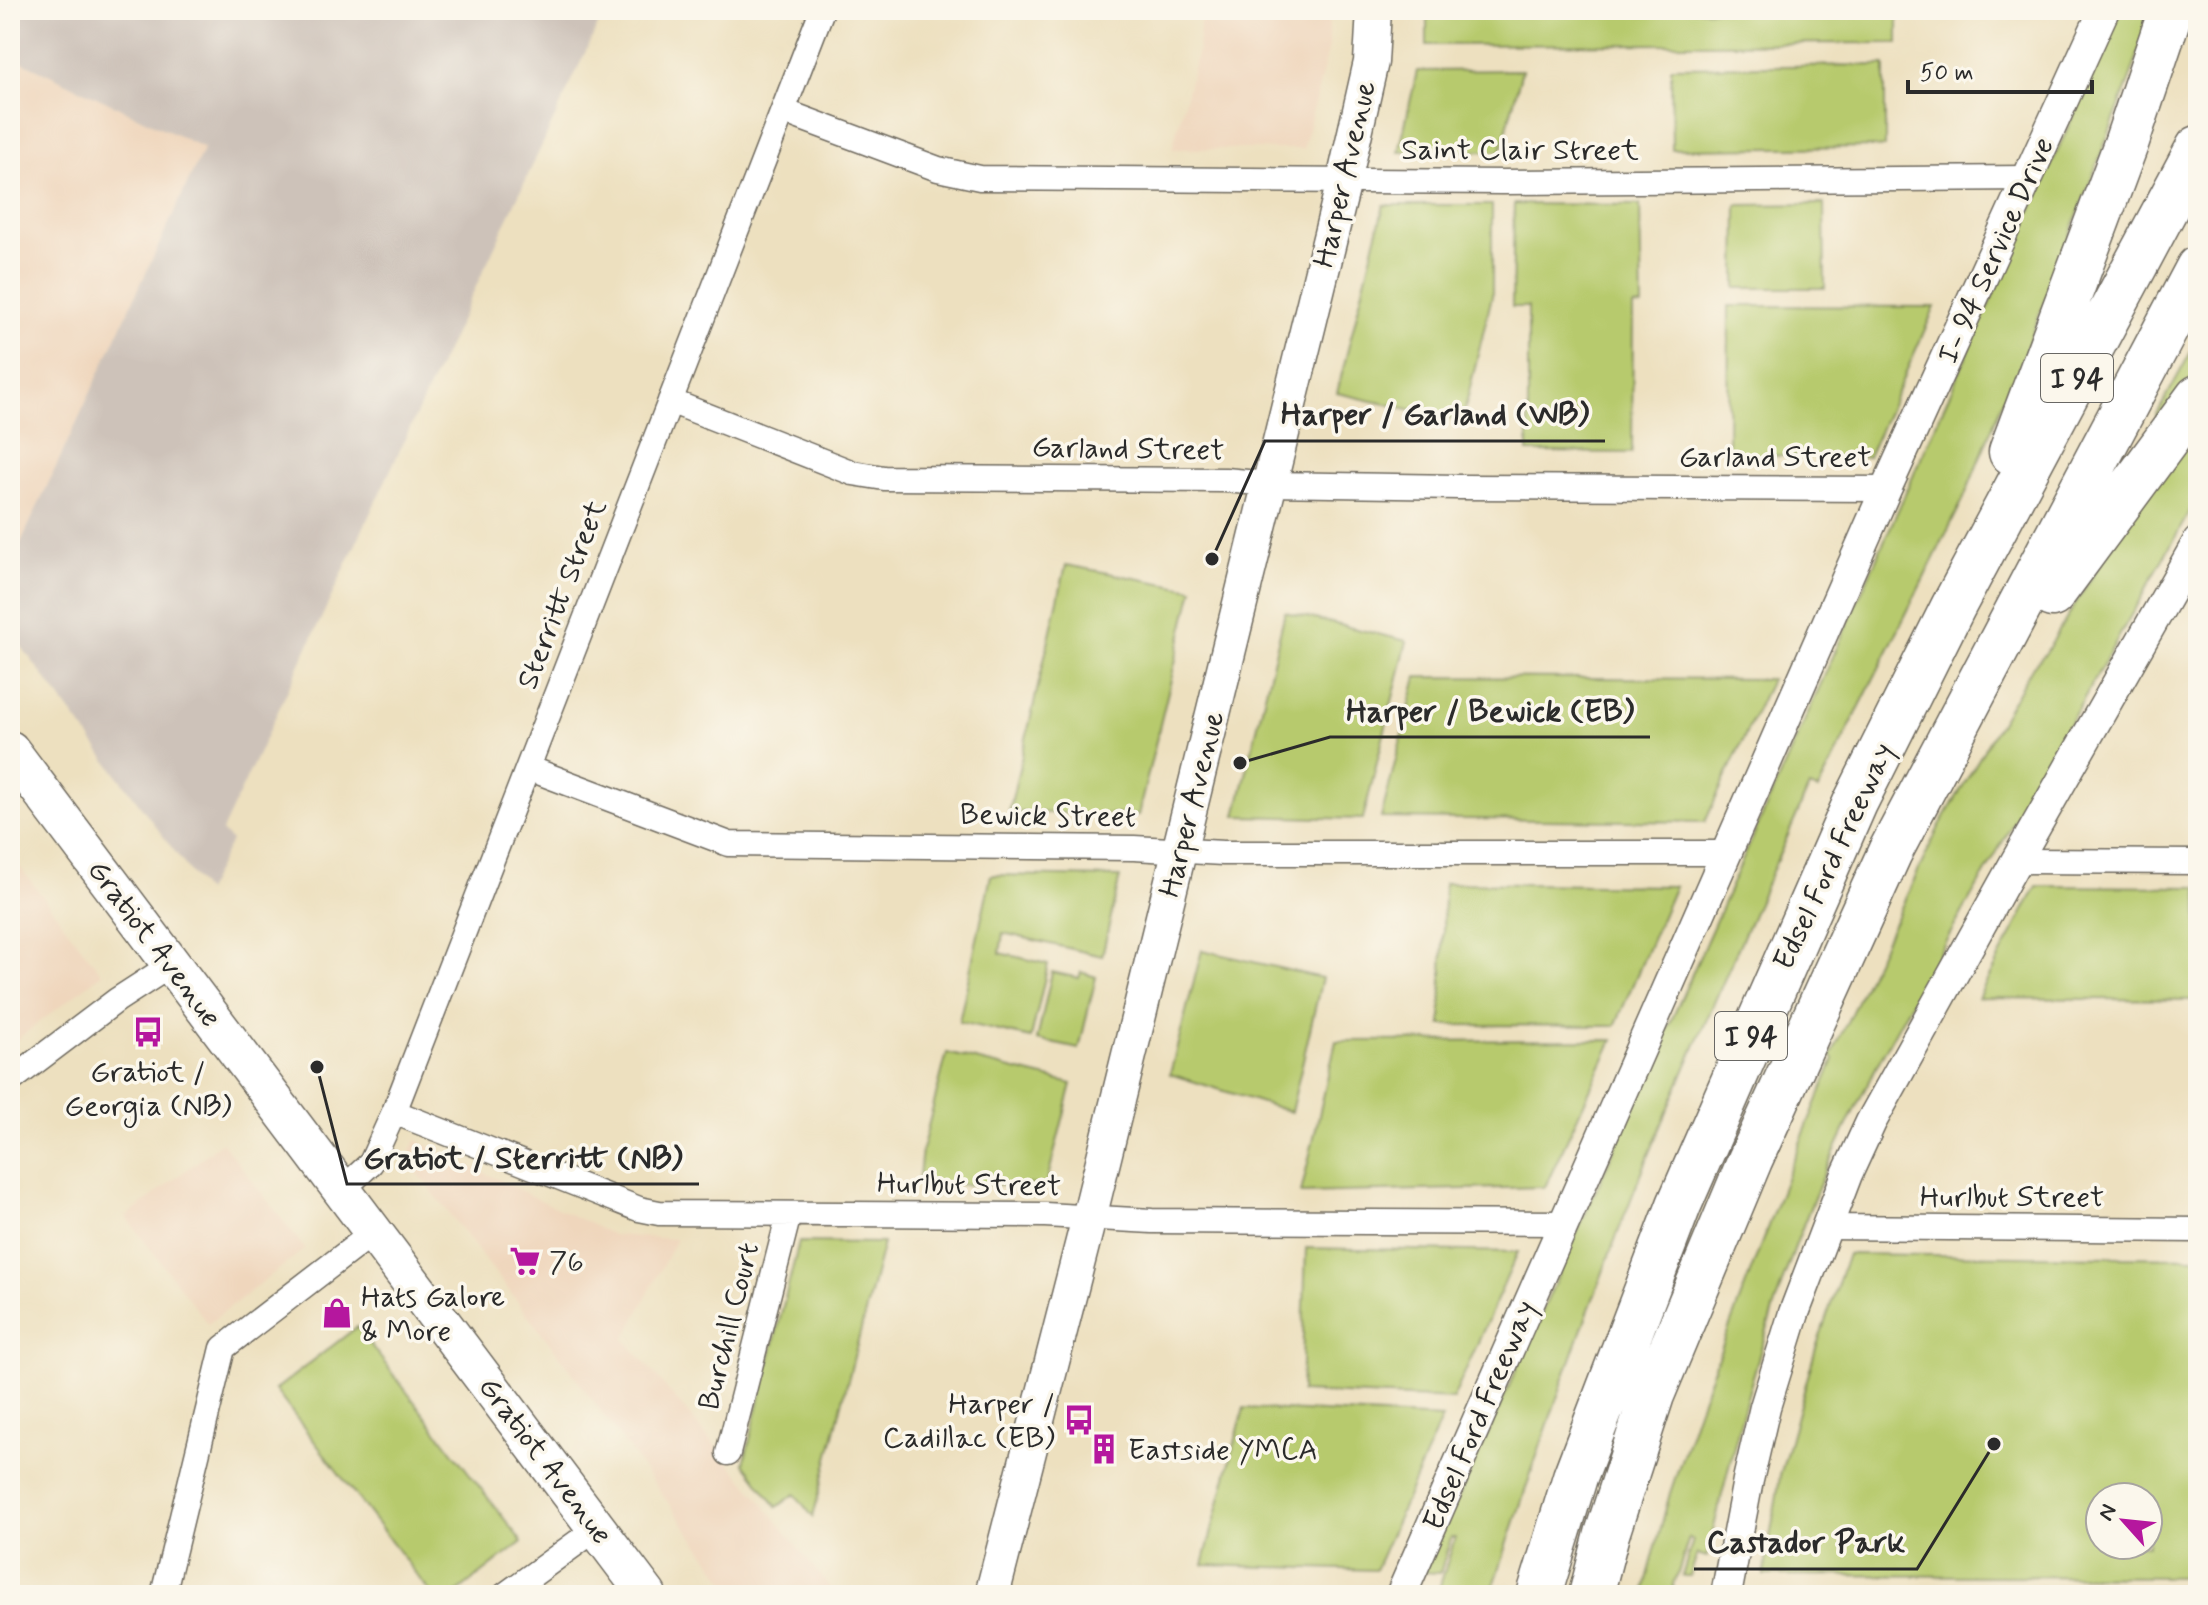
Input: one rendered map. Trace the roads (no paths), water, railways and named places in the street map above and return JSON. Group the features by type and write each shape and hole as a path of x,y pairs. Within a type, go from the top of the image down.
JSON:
{"highway":[{"path":"1953,607 2126,144 2171,10"},
{"name":"Edsel Ford Freeway","path":"1539,1595 1575,1477 1679,1205 1855,803 1953,607 2132,277 2198,148"},
{"name":"Edsel Ford Freeway","path":"1591,1595 1607,1534 1652,1395 1750,1160 1890,852 2198,268"},
{"path":"1967,709 2198,397"},
{"path":"1603,1595 1607,1534"}],"main road":[{"name":"Harper Avenue","path":"992,1595 1089,1218 1344,181 1371,62 1374,10"},
{"name":"Gratiot Avenue","path":"10,750 647,1595"}],"street":[{"name":"Sterritt Street","path":"342,1190 371,1163 394,1112 822,10"},
{"name":"I- 94 Service Drive","path":"1886,489 2104,10"},
{"name":"Saint Clair Street","path":"783,111 938,169 980,178 1344,181 2029,178"},
{"name":"Garland Street","path":"670,401 853,473 884,478 1886,489"},
{"name":"Edsel Ford Freeway","path":"1401,1595 1886,489"},
{"path":"1726,1595 1765,1407 1825,1227 1871,1122 2198,542"},
{"name":"Bewick Street","path":"528,768 729,844 1134,848 1223,853 1725,853"},
{"path":"2016,861 2198,862"},
{"path":"10,1081 117,1000 171,965"},
{"name":"Hurlbut Street","path":"394,1112 639,1209 659,1213 1030,1215 1152,1221 1562,1223"},
{"name":"Burchill Court","path":"728,1453 789,1214"},
{"name":"Hurlbut Street","path":"1825,1227 2198,1230"},
{"path":"163,1595 223,1348 374,1232"},
{"path":"505,1595 597,1528"}],"place":[{"name":"Harper / Garland (WB)","path":"1212,559"},
{"name":"Harper / Bewick (EB)","path":"1240,763"},
{"name":"Gratiot / Georgia (NB)","path":"148,1032"},
{"name":"Gratiot / Sterritt (NB)","path":"317,1067"},
{"name":"76","path":"525,1261"},
{"name":"Hats Galore & More","path":"337,1313"},
{"name":"Harper / Cadillac (EB)","path":"1079,1420"},
{"name":"Castador Park","path":"1994,1444"},
{"name":"Eastside YMCA","path":"1104,1449"}]}
